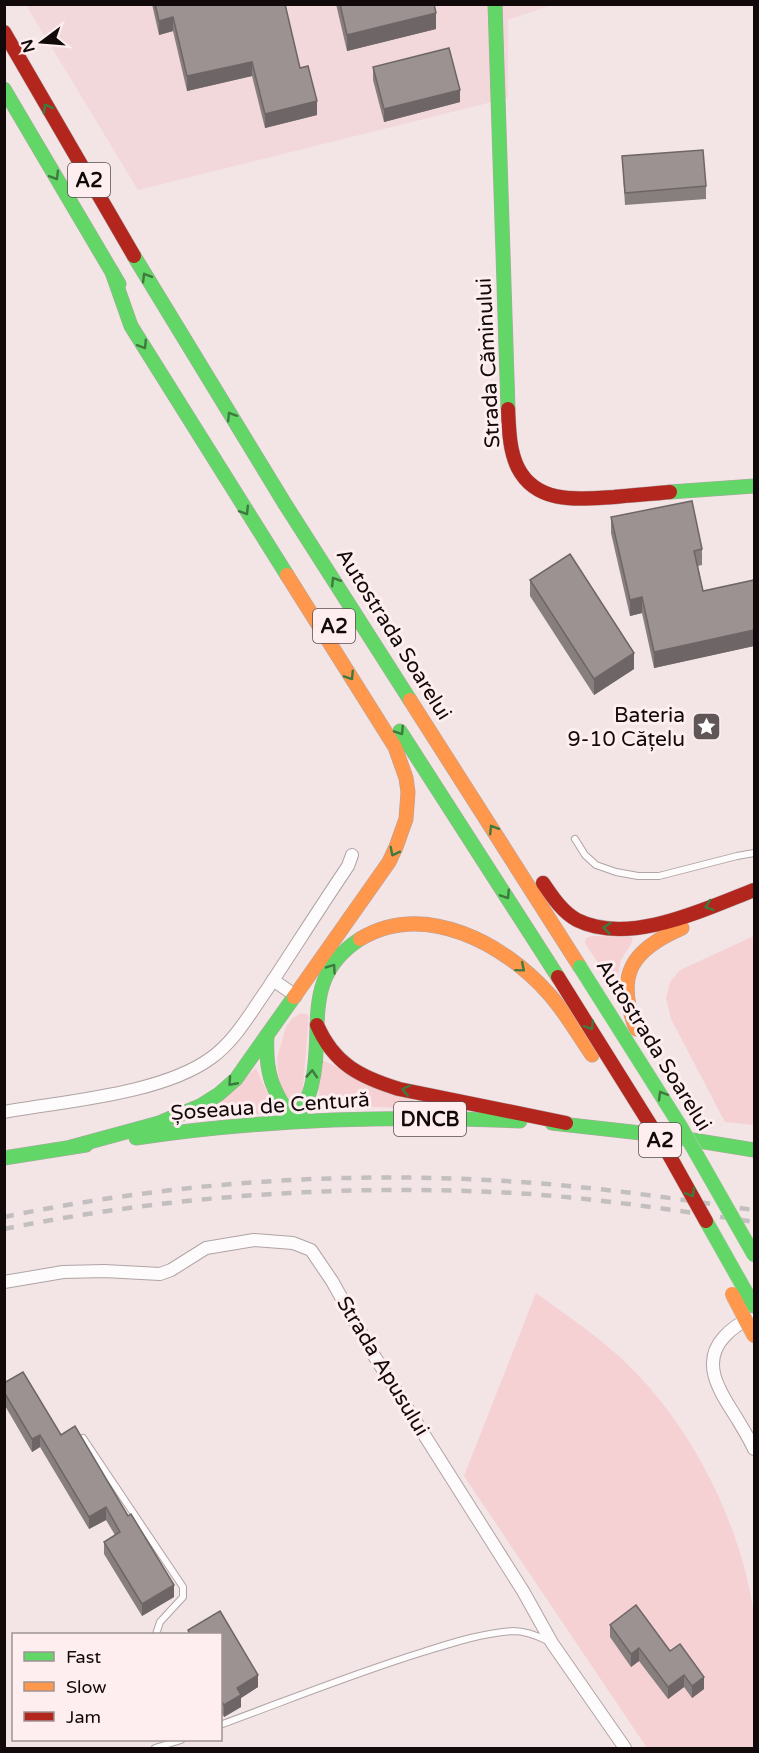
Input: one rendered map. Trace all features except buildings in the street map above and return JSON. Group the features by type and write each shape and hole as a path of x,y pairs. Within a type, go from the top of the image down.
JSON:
{"main road":[{"name":"Strada Căminului","path":"495,4 509,428 512,452 521,476 538,491 548,496 572,500 754,486"},
{"name":"Autostrada Soarelui","path":"4,32 102,204 176,327 681,1127 754,1255"},
{"name":"A2","path":"4,88 112,272 209,430 668,1153 754,1306"},
{"path":"71,1147 140,1129 181,1115 202,1106 222,1093 236,1079 384,870 400,842 408,817 409,790 395,747 130,326 112,272"},
{"path":"176,327 219,369 237,399"},
{"path":"536,872 567,913 589,926 602,928 619,929 650,925 754,890"},
{"path":"639,1034 628,1010 626,986 632,966 638,957 670,932 754,903"},
{"path":"267,1035 266,1057 270,1085 276,1098 294,1121 309,1095 321,988 326,976 341,956 358,940 377,931 416,924 441,926 468,934 494,948 538,983 575,1029 647,1146"},
{"path":"317,1023 321,1037 340,1062 377,1083 566,1123"},
{"path":"653,1057 754,1231"},
{"name":"Șoseaua de Centură","path":"4,1158 200,1129 294,1121 456,1119 566,1123 754,1150"},
{"path":"730,1146 754,1145"},
{"path":"682,1207 754,1336"}],"street":[{"path":"4,1112 139,1088 168,1080 210,1059 226,1046 273,980 348,866 352,855"},
{"path":"273,980 296,996"},
{"name":"Strada Apusului","path":"4,1282 63,1272 104,1271 160,1274 171,1270 206,1248 254,1240 293,1243 311,1250 523,1592 552,1643 625,1749"},
{"path":"754,1318 733,1327 717,1344 713,1358 713,1375 719,1390 754,1449"}],"lane":[{"path":"575,839 585,855 596,865 638,876 659,876 754,853"},
{"path":"83,1438 183,1587 183,1598 160,1622 157,1633"},
{"path":"222,1724 380,1665 490,1634 515,1631 534,1634 552,1643"},
{"path":"155,1749 178,1741"}],"shaded area":[{"path":"26,5 552,5 508,20 508,98 138,190"},
{"path":"592,936 633,937 621,960 615,989 585,943 586,938"},
{"path":"754,936 754,1125 725,1122 671,1019 666,998 670,982 680,970"},
{"path":"300,1013 309,1015 302,1099 290,1103 279,1088 277,1058 286,1027"},
{"path":"322,1060 425,1105 421,1108 322,1106 319,1103 319,1064"},
{"path":"256,1068 274,1107 271,1113 215,1118 211,1110"},
{"path":"536,1293 604,1343 640,1377 687,1438 706,1471 737,1543 754,1616 754,1748 647,1748 464,1476"}],"railway":[{"path":"4,1217 68,1205 196,1187 391,1177 550,1184 754,1210"},
{"path":"4,1229 67,1217 194,1200 322,1191 387,1190 545,1195 754,1222"}],"traffic: fast":[{"path":"495,4 508,409"},
{"path":"4,89 119,284"},
{"path":"134,256 285,504 410,700"},
{"path":"112,272 131,326 287,575"},
{"path":"670,492 754,486"},
{"path":"400,731 558,977"},
{"path":"267,1035 267,1060 275,1091 294,1121 311,1088 315,1067 318,1007 322,988 329,971 341,955 360,939"},
{"path":"580,967 681,1127 754,1255"},
{"path":"71,1147 159,1123 200,1106 219,1094 236,1079 294,997"},
{"path":"136,1138 232,1126 328,1120 424,1118 520,1121"},
{"path":"552,1123 668,1136 754,1150"},
{"path":"4,1158 86,1145"},
{"path":"706,1221 754,1306"}],"traffic: slow":[{"path":"287,575 395,747 406,778 408,792 406,819 389,862 294,997"},
{"path":"410,700 580,967"},
{"path":"360,939 385,928 411,924 437,926 462,933 487,944 510,959 549,994 592,1055"},
{"path":"636,1029 627,994 632,966 639,955 650,945 682,928"},
{"path":"732,1294 754,1336"}],"traffic: jam":[{"path":"4,32 134,256"},
{"path":"508,409 510,439 515,461 526,480 536,488 560,497 587,499 670,492"},
{"path":"543,883 562,908 577,920 598,927 620,929 667,922 754,890"},
{"path":"558,977 668,1153 706,1221"},
{"path":"317,1025 340,1059 360,1074 372,1079 399,1089 566,1123"}],"place":[{"name":"Bateria 9-10 Cățelu","path":"706,727"}]}
